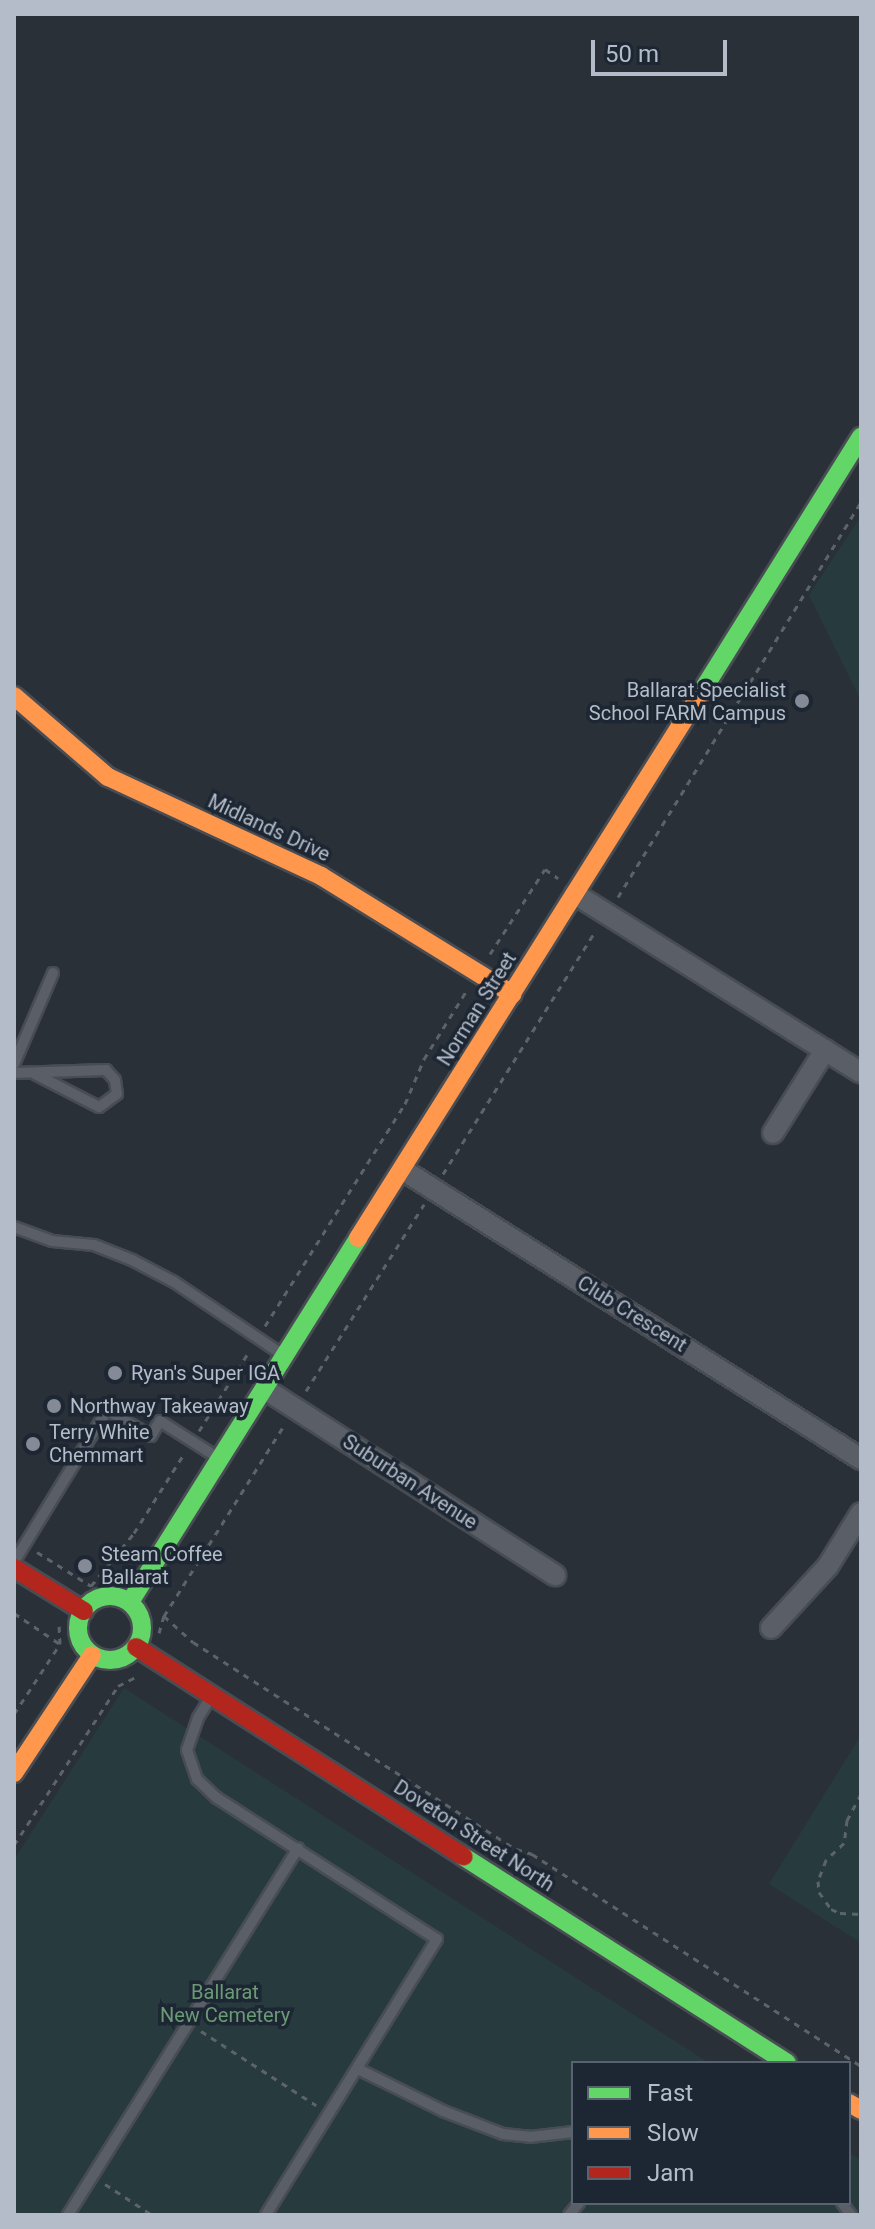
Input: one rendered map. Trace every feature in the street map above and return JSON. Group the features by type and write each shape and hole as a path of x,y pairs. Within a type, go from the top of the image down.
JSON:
{"main road":[{"name":"Norman Street","path":"130,1602 861,437"},
{"name":"Midlands Drive","path":"14,696 108,777 321,876 512,994"},
{"path":"14,1565 77,1606"},
{"path":"110,1596 130,1602 141,1618 143,1651 111,1660 92,1655 85,1648 78,1629 77,1606 110,1596"},
{"name":"Doveton Street North","path":"143,1651 784,2061"},
{"path":"14,1773 92,1655"}],"street":[{"path":"575,894 861,1073"},
{"path":"773,1133 825,1050"},
{"name":"Club Crescent","path":"403,1170 861,1459"},
{"name":"Suburban Avenue","path":"265,1389 555,1575"},
{"path":"771,1628 828,1566 861,1513"}],"lane":[{"path":"14,1064 53,973"},
{"path":"14,1073 106,1070 115,1080 117,1094 99,1107 35,1074"},
{"path":"14,1227 52,1241 94,1245 132,1260 174,1282 285,1356"},
{"path":"14,1565 107,1410 151,1436 160,1421 220,1459"},
{"path":"213,1695 198,1718 187,1750 197,1779 217,1798 437,1939 266,2215"},
{"path":"68,2215 298,1848"},
{"path":"358,2069 443,2111 503,2134 530,2137 571,2132"}],"path":[{"path":"14,1845 118,1686 138,1676 143,1651 164,1616 607,914 861,502"},
{"path":"35,1551 91,1586 134,1533 405,1104"},
{"path":"14,1714 60,1644 59,1621 77,1606 82,1580"},
{"path":"14,1613 60,1644"},
{"path":"164,1616 193,1642 516,1849 532,1854 861,2066"},
{"path":"861,1794 847,1820 844,1843 826,1860 818,1881 819,1892 831,1909 840,1913 861,1914"},
{"path":"190,2024 330,2113"},
{"path":"93,2176 152,2215"}],"green space":[{"path":"861,516 861,701 809,595"},
{"name":"Ballarat New Cemetery","path":"124,1688 706,2061 571,2061 571,2205 851,2205 851,2154 861,2160 861,2215 14,2215 14,1860"},
{"path":"861,1735 861,1943 769,1884"}],"traffic: fast":[{"path":"702,691 861,437"},
{"path":"130,1602 358,1238"},
{"path":"110,1596 133,1605 142,1628 133,1651 110,1660 87,1651 78,1628 87,1605 110,1596"},
{"path":"464,1857 784,2061"}],"traffic: slow":[{"path":"358,1238 702,691"},
{"path":"14,696 108,777 321,876 512,994"},
{"path":"14,1773 92,1655"},
{"path":"851,2104 861,2110"}],"traffic: jam":[{"path":"14,1568 84,1611"},
{"path":"136,1647 464,1857"}],"place":[{"name":"Ballarat Specialist School FARM Campus","path":"802,701"},
{"name":"Ryan's Super IGA","path":"115,1373"},
{"name":"Northway Takeaway","path":"54,1406"},
{"name":"Terry White Chemmart","path":"33,1444"},
{"name":"Steam Coffee Ballarat","path":"85,1566"}]}
